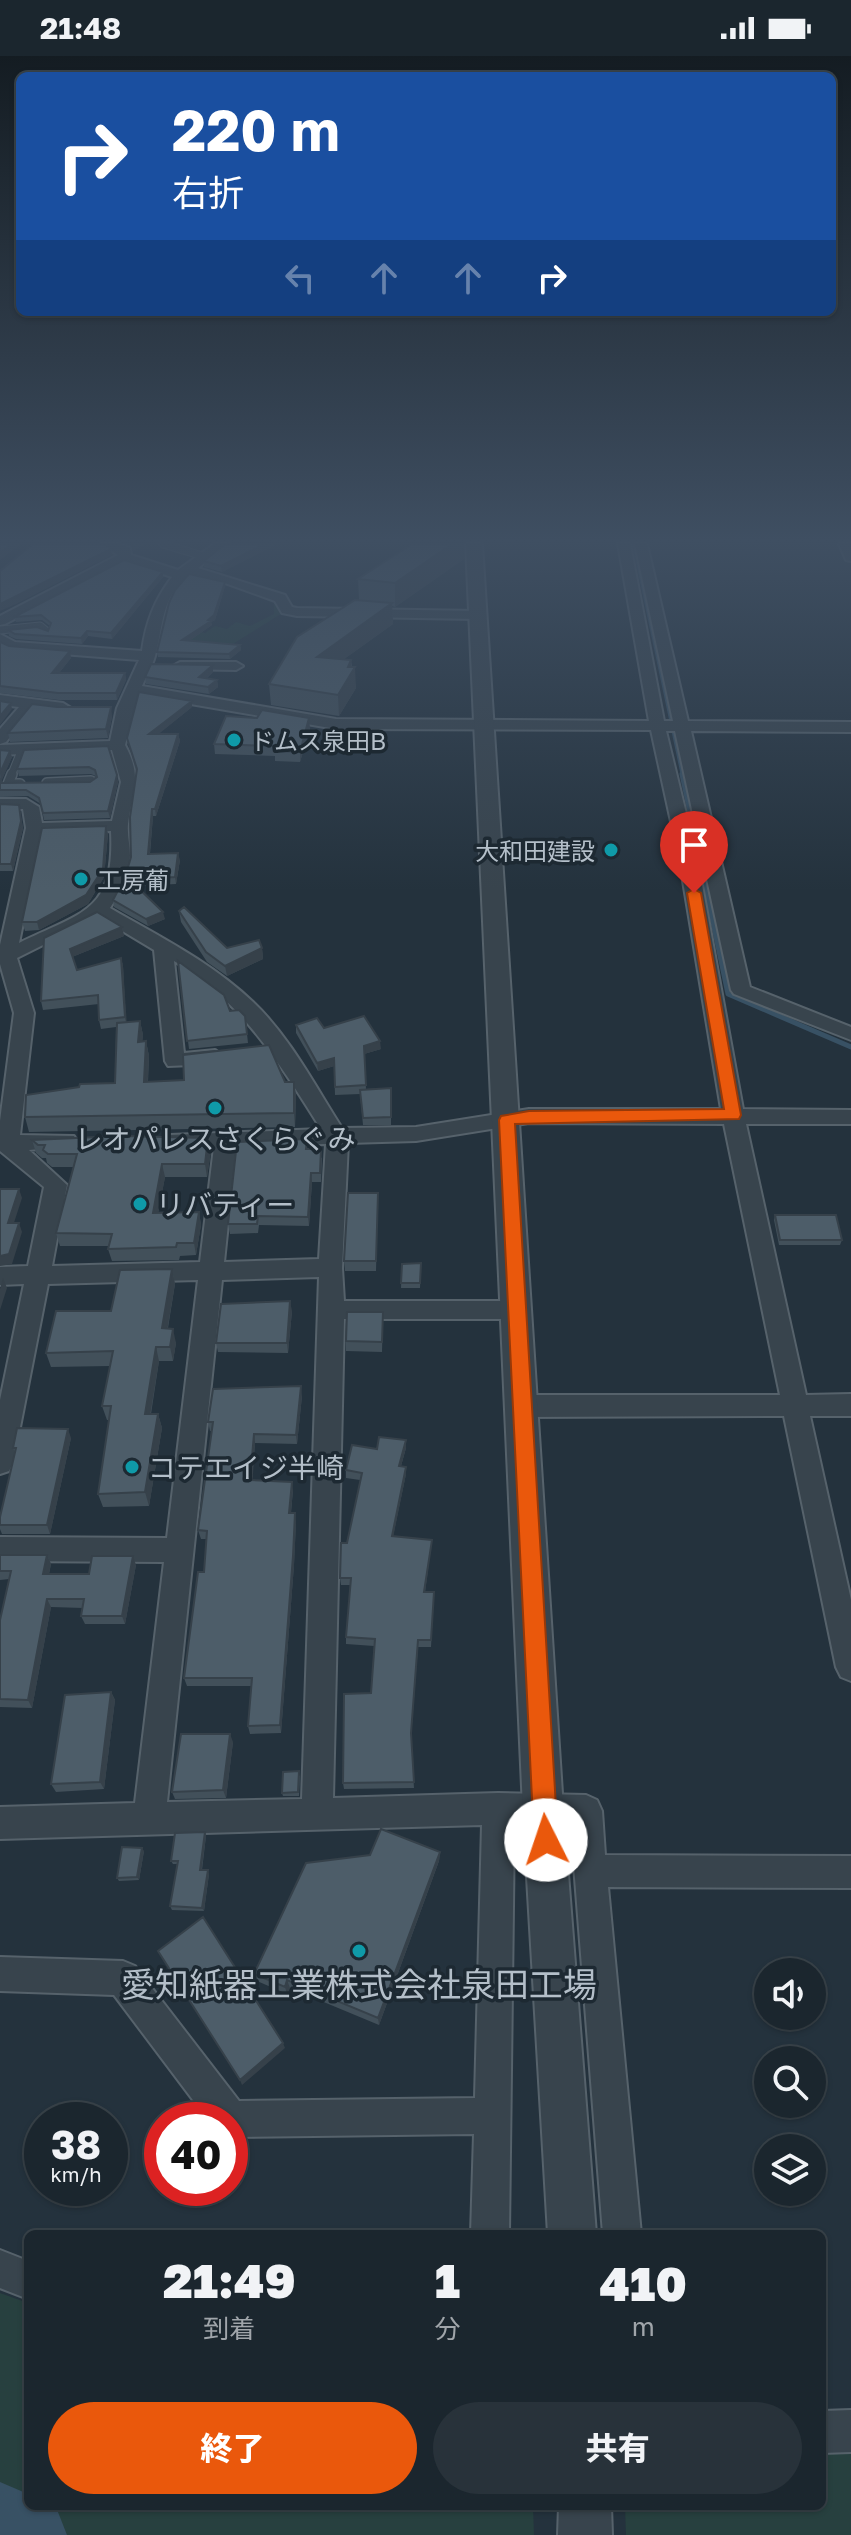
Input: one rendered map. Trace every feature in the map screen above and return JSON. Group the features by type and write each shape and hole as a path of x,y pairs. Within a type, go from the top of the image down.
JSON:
{"street":[{"path":"144,660 236,666"},
{"path":"3,956 100,910 117,884 121,857 119,826 129,782 117,745 117,708 133,689 147,660"},
{"path":"480,660 543,1809 572,2230"},
{"path":"645,660 689,863 733,1115 851,1667"},
{"path":"668,660 741,990 851,1034"},
{"path":"133,689 200,703 336,724 851,727"},
{"path":"0,700 82,708"},
{"path":"29,704 2,741 22,749 117,745"},
{"path":"0,804 26,804 31,807 34,828 3,956 24,1013 4,1143"},
{"path":"34,828 119,826"},
{"path":"100,910 163,944 201,969 248,1008 281,1049 337,1137 330,1268 332,1310 317,1813"},
{"path":"163,944 175,1061 281,1049"},
{"path":"711,981 740,982"},
{"path":"152,1140 226,1141 416,1134 529,1116 851,1117"},
{"path":"4,1143 94,1140"},
{"path":"149,1818 226,1141"},
{"path":"0,1463 56,1185 4,1143"},
{"path":"0,1276 330,1268"},
{"path":"332,1310 515,1310"},
{"path":"521,1406 851,1405"},
{"path":"0,1549 181,1550"},
{"path":"490,2230 498,1809"},
{"path":"0,1823 498,1809 586,1811 622,2230"},
{"path":"590,1871 851,1872"},
{"path":"0,1974 123,1978 230,2119 492,2116"},
{"path":"0,2269 24,2278"},
{"path":"826,2432 851,2431"},
{"path":"585,2510 585,2535"}],"lane":[{"path":"22,749 8,784 91,781"}],"green space":[{"path":"0,2293 24,2302 24,2510 533,2510 534,2535 0,2535"},
{"path":"826,2447 851,2447 851,2535 626,2535 625,2510 826,2510"}],"building":[{"path":"0,660 63,660 52,673 125,673 116,693 58,693 0,686"},
{"path":"283,660 351,660 348,667 355,667 338,695 269,684"},
{"path":"151,664 213,665 199,677 217,680 208,687 145,677"},
{"path":"139,692 192,701 149,734 178,734 155,809 152,809 148,854 178,853 175,877 130,880 163,912 146,919 113,900 131,857 130,817 137,769 127,738"},
{"path":"0,701 11,703 0,716"},
{"path":"32,704 111,707 106,729 8,733"},
{"path":"262,710 309,718 300,752 274,751 275,746 214,744 226,716 257,718"},
{"path":"108,746 117,775 108,811 43,813 39,798 26,790 0,790 0,778 2,783 90,782 97,777 95,770 89,767 17,769 24,750"},
{"path":"0,750 10,751 0,773"},
{"path":"0,804 19,805 21,821 11,864 0,864"},
{"path":"106,826 103,869 86,895 37,922 22,922 42,828"},
{"path":"184,907 227,948 259,940 262,948 225,966 206,952 179,911"},
{"path":"97,912 122,927 70,949 77,970 121,958 125,1017 99,1020 98,995 41,1001 44,938"},
{"path":"178,961 224,995 230,1011 239,1010 245,1016 247,1034 187,1041"},
{"path":"364,1016 380,1041 364,1046 366,1085 335,1087 334,1058 317,1063 296,1025 317,1018 324,1028"},
{"path":"140,1021 138,1042 146,1041 144,1082 184,1080 183,1055 269,1045 285,1082 294,1082 294,1113 25,1117 26,1095 79,1087 80,1084 115,1083 117,1023"},
{"path":"391,1088 391,1117 363,1118 360,1090"},
{"path":"120,1136 208,1138 205,1164 162,1164 153,1213 199,1212 194,1243 177,1243 176,1247 108,1249 112,1234 56,1233 77,1154 48,1154 43,1150 45,1145 38,1145 32,1140"},
{"path":"307,1139 306,1149 321,1149 320,1173 311,1173 308,1217 258,1216 257,1224 228,1224 237,1142"},
{"path":"0,1189 19,1189 8,1223 19,1223 9,1254 0,1256"},
{"path":"348,1193 378,1193 376,1261 344,1261"},
{"path":"775,1215 836,1215 842,1240 780,1240"},
{"path":"421,1263 420,1283 401,1283 402,1264"},
{"path":"172,1269 162,1328 173,1329 170,1347 156,1347 145,1414 158,1414 145,1492 98,1494 111,1406 102,1406 113,1351 46,1353 56,1311 111,1311 120,1270"},
{"path":"290,1301 287,1343 216,1343 221,1304"},
{"path":"347,1312 383,1312 382,1342 346,1341"},
{"path":"301,1386 296,1435 254,1434 250,1480 292,1482 289,1513 295,1513 280,1725 248,1726 252,1678 184,1678 198,1572 204,1572 207,1531 198,1530 213,1422 208,1422 213,1389"},
{"path":"17,1428 68,1429 47,1525 0,1525 16,1448 13,1448"},
{"path":"379,1437 406,1440 399,1466 406,1467 392,1536 432,1540 424,1592 434,1592 431,1640 418,1640 411,1733 414,1782 343,1783 344,1694 371,1693 375,1639 346,1637 351,1578 340,1578 341,1543 347,1543 362,1473 346,1470 352,1445 377,1449"},
{"path":"0,1555 47,1555 43,1574 89,1574 92,1556 133,1556 122,1616 81,1616 84,1599 47,1599 28,1700 0,1699 0,1620 11,1571 0,1571"},
{"path":"111,1692 100,1782 51,1784 65,1695"},
{"path":"181,1734 230,1734 223,1790 172,1792"},
{"path":"299,1771 298,1792 282,1793 283,1772"},
{"name":"愛知紙器工業株式会社泉田工場","path":"381,1829 440,1852 378,2018 287,1980 285,1987 254,1974 306,1863 370,1855"},
{"path":"205,1832 200,1870 208,1870 202,1908 170,1906 178,1861 171,1861 175,1833"},
{"path":"122,1847 142,1848 137,1877 117,1878"},
{"path":"203,1917 283,2043 240,2080 158,1951"}],"waterway":[{"path":"658,660 683,776"},
{"path":"682,774 728,994 851,1047"},
{"path":"0,2521 28,2535"}],"place":[{"name":"ドムス泉田B","path":"234,740"},
{"name":"大和田建設","path":"611,850"},
{"name":"工房葡","path":"81,879"},
{"name":"レオパレスさくらぐみ","path":"215,1108"},
{"name":"リバティー","path":"140,1204"},
{"name":"コテエイジ半崎","path":"132,1467"},
{"name":"愛知紙器工業株式会社泉田工場","path":"359,1951"}],"route":[{"path":"546,1840 507,1120 529,1116 733,1115 694,893"}]}
